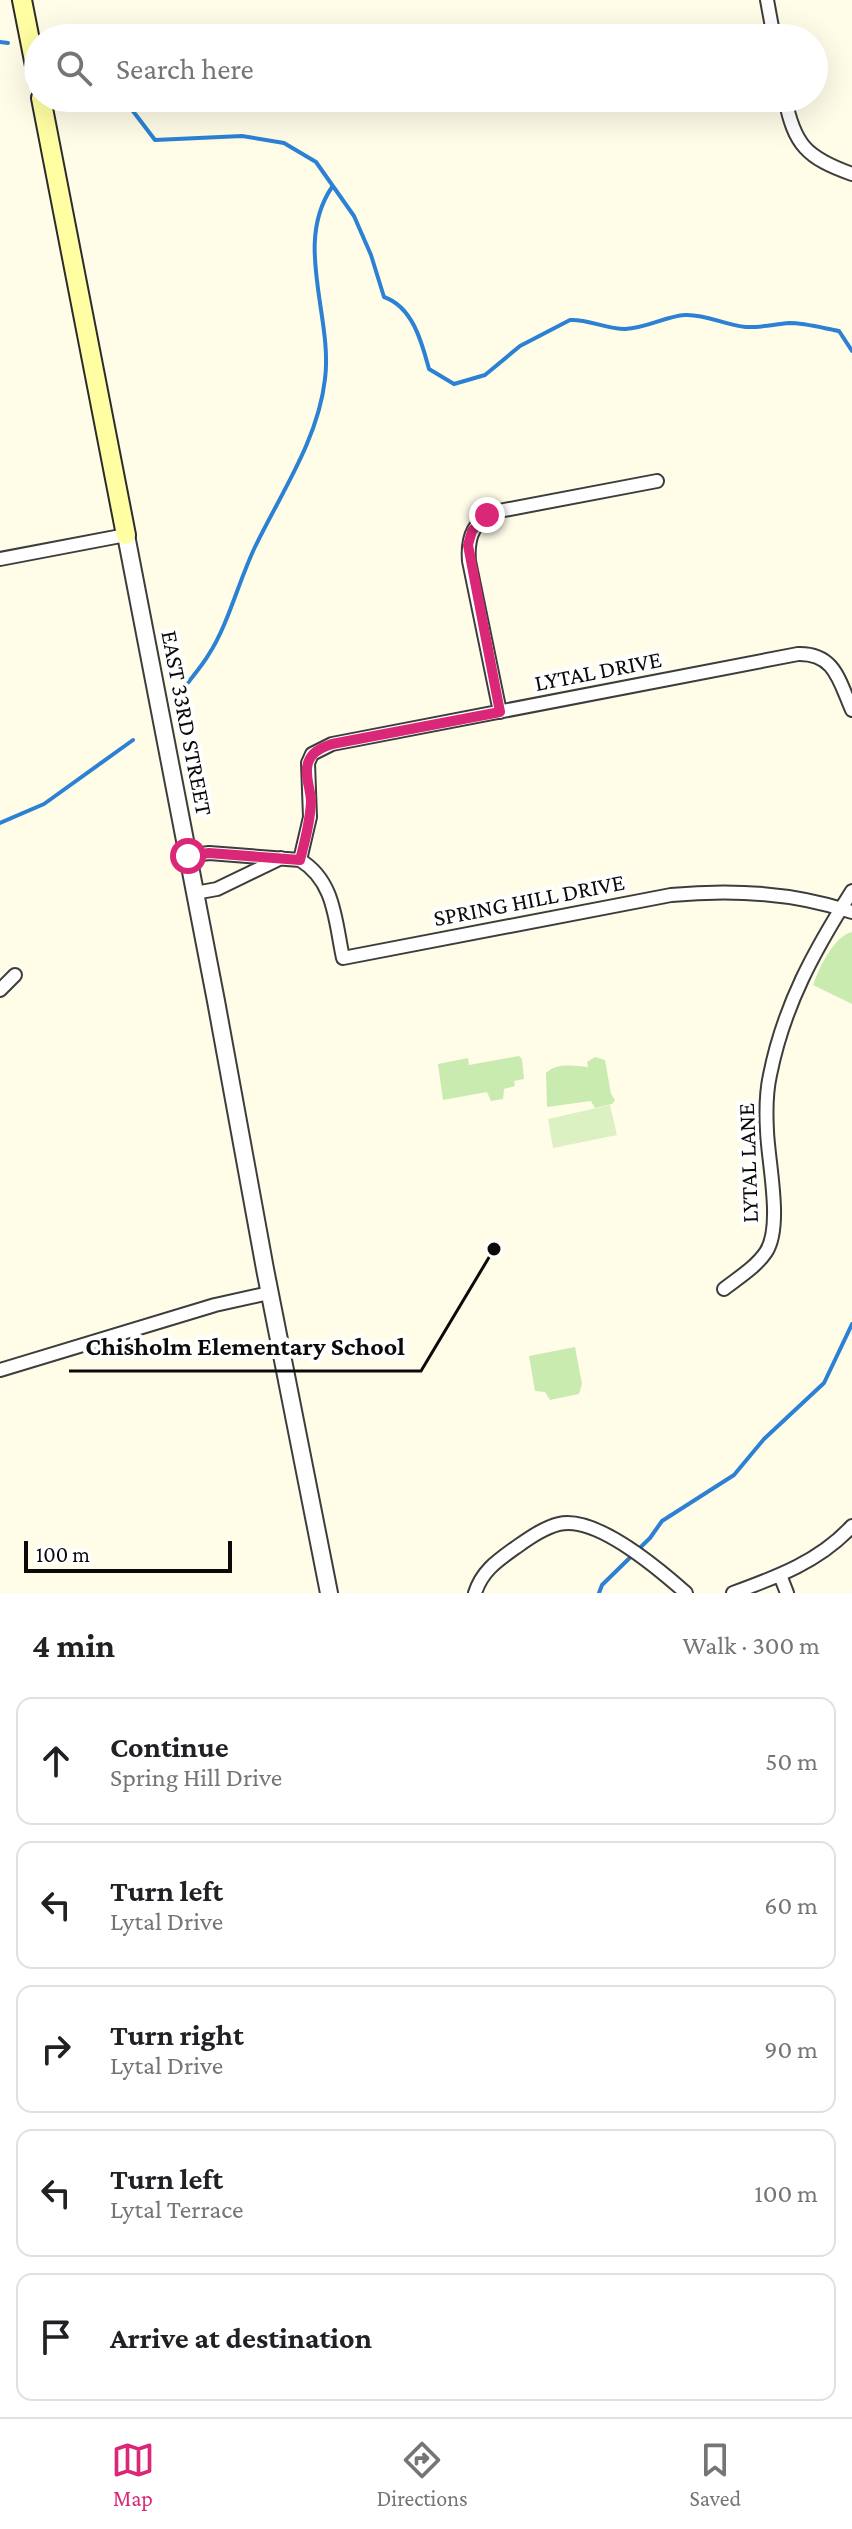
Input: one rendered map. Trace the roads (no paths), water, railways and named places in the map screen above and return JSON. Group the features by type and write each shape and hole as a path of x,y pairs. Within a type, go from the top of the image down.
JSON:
{"main road":[{"path":"22,0 27,24"},
{"name":"EAST 33RD STREET","path":"44,112 126,535"}],"street":[{"path":"767,0 771,24"},
{"path":"788,112 792,127 808,152 818,161 852,174"},
{"path":"500,712 469,561 468,545 472,531 487,515 499,511 657,481"},
{"path":"0,559 126,535"},
{"name":"EAST 33RD STREET","path":"126,535 329,1593"},
{"name":"LYTAL DRIVE","path":"300,860 310,817 307,769 312,754 332,744 798,654 821,657 832,667 852,710"},
{"path":"188,856 209,853 300,860"},
{"path":"195,893 217,889 281,858"},
{"name":"SPRING HILL DRIVE","path":"300,860 313,868 329,892 343,958 696,892 755,892 809,900 847,910"},
{"name":"LYTAL LANE","path":"724,1289 757,1263 771,1241 773,1206 767,1106 776,1047 795,990 847,910 852,891"},
{"path":"0,990 15,975"},
{"path":"0,1370 205,1308 269,1293"},
{"path":"475,1593 480,1579 494,1563 533,1536 558,1524 575,1523 599,1530 660,1571 686,1593"},
{"path":"733,1593 780,1575 825,1551 852,1526"},
{"path":"780,1575 787,1593"}],"waterway":[{"path":"0,42 8,43"},
{"path":"134,112 155,140 242,136 284,143 316,162 354,216 384,297 409,317 429,369 454,384 485,375 520,346 570,320 625,329 685,315 746,327 801,324 839,331 852,351"},
{"path":"183,689 216,642 255,547 297,466 315,423 325,379 326,355 317,281 316,232 321,209 332,187"},
{"path":"0,823 44,804 133,740"},
{"path":"599,1593 602,1585 650,1538 662,1521 734,1475 764,1439 824,1383 852,1324"}],"place":[{"name":"Chisholm Elementary School","path":"494,1249"}]}
